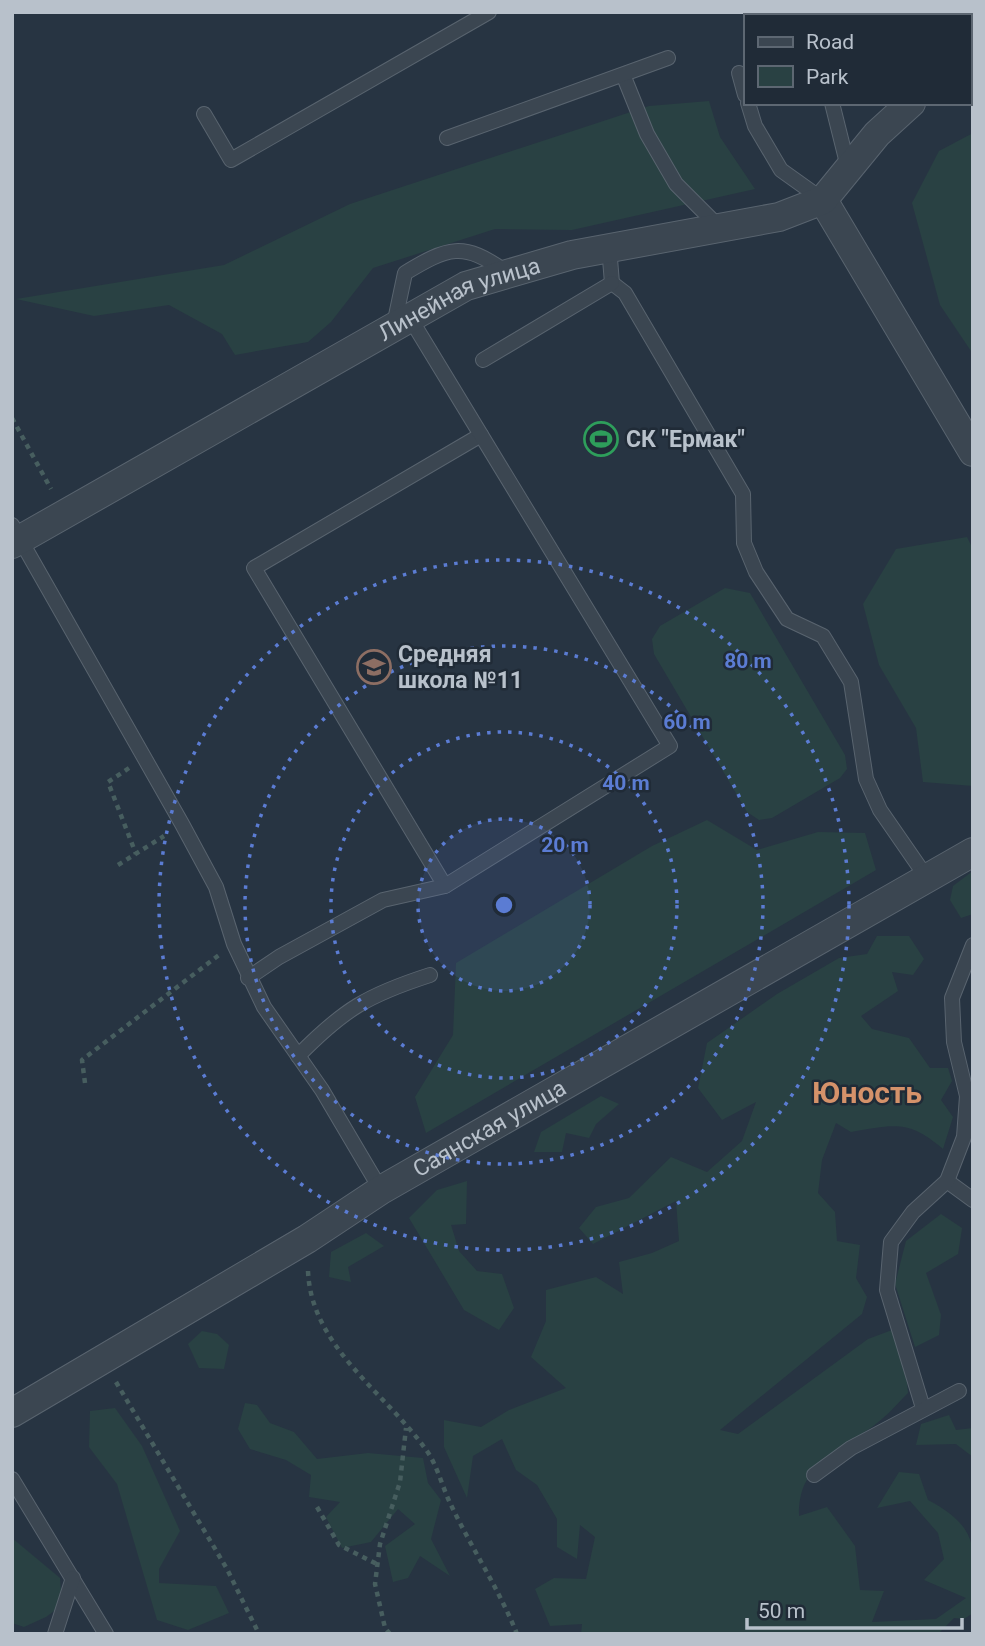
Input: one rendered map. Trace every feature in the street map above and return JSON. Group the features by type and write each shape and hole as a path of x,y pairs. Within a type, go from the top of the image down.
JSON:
{"street":[{"path":"909,105 848,167 822,200 973,452"},
{"name":"Линейная улица","path":"15,536 65,514 466,286 506,272 608,247 779,217 822,200"},
{"name":"Саянская улица","path":"12,1413 307,1239 382,1190 973,852"}],"lane":[{"path":"204,114 231,160 489,12"},
{"path":"447,138 668,58"},
{"path":"739,73 744,91"},
{"path":"624,76 647,134 676,184 719,227"},
{"path":"749,105 754,126 781,170 822,200"},
{"path":"832,105 848,167"},
{"path":"608,247 612,283 625,293 743,495 744,543 756,572 787,619 823,636 851,682 866,779 880,810 927,878"},
{"path":"248,978 279,957 383,900 445,886 670,746 481,435 402,323 405,273 440,251 481,254 506,272"},
{"path":"483,359 612,283"},
{"path":"445,886 254,568 481,435"},
{"path":"15,536 216,887 248,978 382,1190"},
{"path":"923,1408 887,1290 891,1242 913,1212 947,1181 964,1137 967,1096 954,1042 952,998 973,945"},
{"path":"298,1056 334,1019 381,991 430,975"},
{"path":"947,1181 973,1200"},
{"path":"814,1475 852,1448 959,1391"},
{"path":"12,1479 106,1634"},
{"path":"55,1634 73,1578"}],"path":[{"path":"12,418 65,514"},
{"path":"136,854 108,782 144,758"},
{"path":"118,865 182,824"},
{"path":"85,1083 82,1060 234,944"},
{"path":"307,1239 309,1281 319,1315 354,1372 426,1448 475,1554 503,1599 517,1634"},
{"path":"103,1360 227,1569 259,1634"},
{"path":"390,1634 385,1628 375,1584 380,1544 400,1482 406,1427"},
{"path":"317,1507 339,1545 377,1564"}],"green space":[{"path":"973,12 973,29 971,30 971,14 867,14"},
{"path":"709,101 720,137 755,189 572,230 495,229 373,268 331,322 308,342 235,355 222,334 169,305 94,316 16,299 224,265 350,204 649,106"},
{"path":"973,133 973,354 940,305 912,203 939,151"},
{"path":"967,537 973,549 973,786 923,782 916,728 879,665 863,604 896,549"},
{"path":"725,588 750,593 845,755 847,769 840,778 772,818 759,820 747,812 654,654 652,639 660,626"},
{"path":"707,820 757,850 818,832 865,833 876,870 426,1133 415,1097 453,1035 456,963 652,846"},
{"path":"973,871 973,914 961,918 950,900 953,886"},
{"path":"877,936 909,936 924,959 913,975 892,972 898,991 861,1016 872,1029 909,1038 930,1068 948,1068 952,1081 941,1100 953,1117 943,1149 931,1139 910,1129 890,1126 851,1132 836,1123 822,1160 818,1193 835,1212 837,1241 860,1245 856,1278 867,1297 862,1314 720,1430 738,1434 868,1339 892,1330 905,1361 908,1393 881,1420 814,1470 801,1497 799,1516 827,1507 855,1546 860,1590 884,1591 872,1622 936,1619 966,1598 924,1580 944,1559 938,1533 910,1501 877,1508 899,1472 919,1474 928,1500 959,1522 967,1533 974,1559 973,1613 964,1619 954,1618 938,1634 581,1634 582,1624 550,1626 535,1589 554,1578 586,1579 595,1537 580,1525 577,1559 557,1547 557,1519 537,1485 516,1470 502,1439 473,1456 467,1498 444,1447 444,1420 481,1427 509,1410 566,1388 531,1357 546,1321 546,1290 596,1277 623,1294 619,1262 652,1253 679,1241 676,1201 593,1244 579,1228 596,1207 629,1198 671,1157 707,1172 742,1141 756,1102 722,1120 698,1088 707,1043 777,994 839,958 867,954"},
{"path":"601,1096 619,1104 596,1124 589,1138 566,1133 562,1152 534,1152 541,1132"},
{"path":"467,1181 466,1224 451,1225 459,1251 477,1271 502,1274 514,1308 499,1330 464,1310 409,1218 437,1190"},
{"path":"941,1214 962,1228 958,1254 926,1273 941,1315 939,1335 915,1347 895,1284 906,1241"},
{"path":"366,1233 384,1246 348,1267 351,1282 329,1277 331,1252"},
{"path":"202,1331 217,1334 229,1345 224,1369 199,1368 188,1344"},
{"path":"245,1403 257,1405 270,1423 294,1432 317,1459 368,1453 423,1458 428,1483 441,1500 431,1539 450,1576 420,1556 408,1578 393,1582 385,1546 415,1524 398,1509 371,1542 342,1548 326,1517 340,1502 309,1497 311,1475 286,1460 250,1449 238,1429"},
{"path":"115,1408 142,1446 180,1531 159,1569 159,1583 216,1586 229,1613 188,1630 157,1620 117,1484 89,1447 90,1411"},
{"path":"949,1415 956,1430 973,1428 973,1457 956,1444 916,1445 921,1424"},
{"path":"12,1538 60,1578 62,1605 46,1617 24,1627 12,1623"}],"place":[{"name":"СК \"Ермак\"","path":"601,439"},
{"name":"Средняя школа №11","path":"374,667"}],"district":[{"name":"Юность","path":"867,1092"}]}
